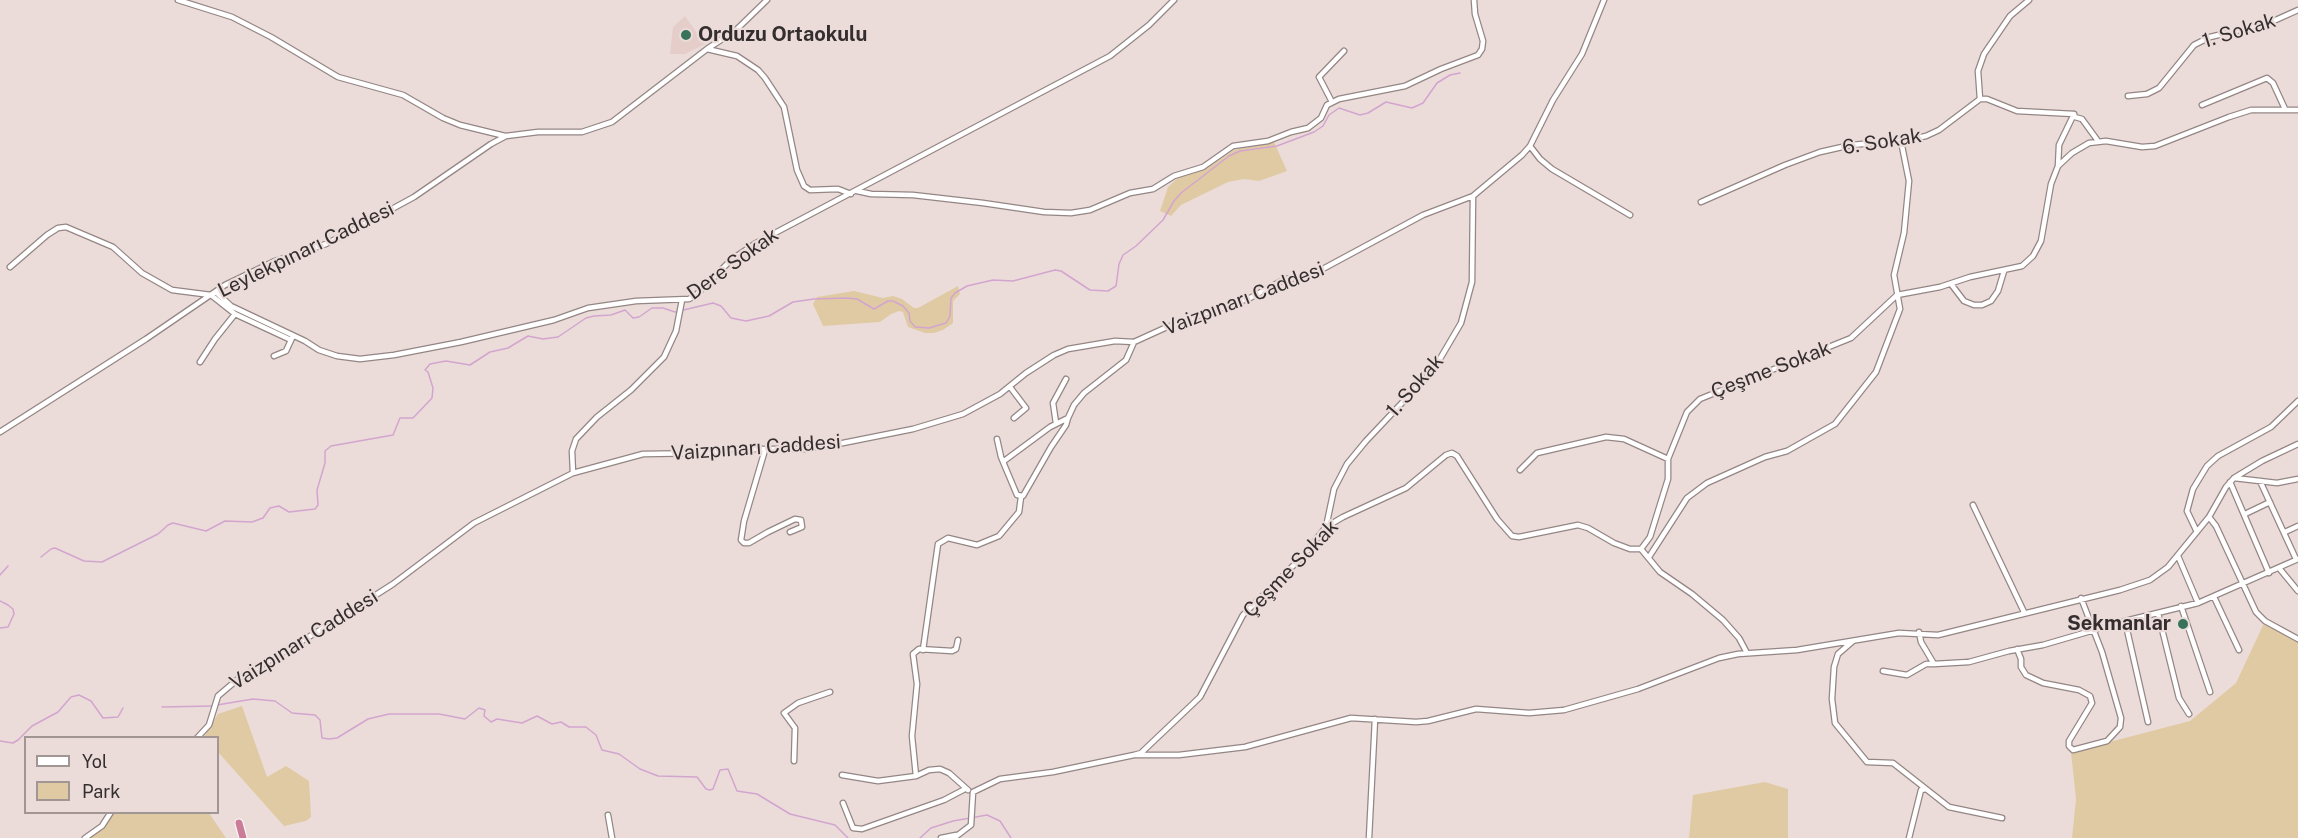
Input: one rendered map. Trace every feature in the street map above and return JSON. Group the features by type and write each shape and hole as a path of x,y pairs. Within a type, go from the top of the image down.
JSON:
{"highway":[{"path":"239,823 243,838"}],"street":[{"path":"178,0 232,17 271,37 338,77 403,95 460,125 506,136"},
{"name":"Leylekpınarı Caddesi","path":"0,432 225,285 275,261 316,248 378,217 414,197 506,136 538,132 582,132 607,125 707,49 736,30 767,0"},
{"name":"Dere Sokak","path":"214,293 231,306 319,350 337,356 372,358 461,342 554,320 588,308 636,301 682,300 696,295 724,266 756,243 1110,57 1149,25 1174,0"},
{"path":"857,190 871,194 913,195 1024,210 1079,212 1158,187 1174,176 1210,163 1233,146 1268,141 1308,128 1321,118 1327,105 1344,97 1406,86 1478,55 1482,49 1483,40 1475,14 1474,0"},
{"name":"Vaizpınarı Caddesi","path":"199,736 209,725 218,696 238,679 356,609 474,523 573,473 643,454 709,453 727,449 765,450 779,447 804,449 913,429 963,414 1010,387 1036,366 1068,349 1115,341 1134,342 1167,327 1250,298 1285,279 1319,271 1423,215 1473,196 1530,146 1553,100 1582,54 1604,0"},
{"path":"2029,0 2010,16 1981,60 1978,77 1980,99 1987,99 2017,111 2074,114 2075,117 2082,119 2098,141"},
{"name":"1. Sokak","path":"2128,96 2147,94 2159,88 2194,45 2210,37 2269,23 2298,10"},
{"path":"707,49 737,56 758,70 765,78 784,107 797,170 804,186 810,190 837,189 851,194"},
{"path":"1332,102 1319,77 1344,51"},
{"path":"2202,105 2267,78 2273,82 2285,109"},
{"name":"6. Sokak","path":"1701,202 1820,152 1851,145 1900,141 1926,136 1939,130 1980,99"},
{"path":"2058,166 2082,147 2098,141 2142,147 2155,146 2244,112 2298,110"},
{"path":"1897,295 1950,284 1982,274 2004,271 2022,266 2027,262 2040,241 2051,184 2058,166 2059,145 2074,114"},
{"path":"1649,557 1688,498 1701,487 1765,457 1788,451 1835,424 1876,372 1899,314 1894,275 1904,233 1910,181 1900,141"},
{"path":"1530,146 1552,169 1630,215"},
{"name":"1. Sokak","path":"1326,527 1334,489 1347,464 1434,369 1461,323 1468,303 1473,270 1473,196"},
{"path":"10,267 47,235 58,228 66,227 107,244 120,252 142,273 172,290 214,293 235,314 292,338 286,351 274,356"},
{"path":"1950,284 1964,301 1982,305 1990,301 1998,291 2004,271"},
{"name":"Çeşme Sokak","path":"1134,755 1141,753 1200,697 1244,615 1301,558 1326,527 1406,488 1446,455 1452,453 1465,465 1497,519 1512,536 1519,537 1578,525 1614,543 1630,549 1641,549 1650,537 1668,479 1668,459 1687,412 1700,399 1851,338 1897,295"},
{"path":"573,473 572,452 576,439 664,357 676,332 682,300"},
{"path":"200,362 214,339 235,314"},
{"path":"923,650 938,544 948,538 977,545 999,536 1018,512 1021,496 1026,493 1084,393 1126,360 1134,342"},
{"path":"1056,423 1053,403 1066,379"},
{"path":"1010,387 1026,408 1014,418"},
{"path":"2197,532 2187,510 2193,489 2207,466 2218,456 2271,426 2298,401"},
{"path":"1004,461 1056,423 1068,418"},
{"path":"1520,470 1537,453 1606,437 1624,439 1668,459"},
{"path":"997,439 1017,495 1021,496"},
{"path":"842,775 871,782 916,776 929,770 940,769 949,773 965,789 973,792 1000,778 1053,772 1134,755 1179,755 1237,748 1265,743 1342,720 1428,721 1476,709 1529,713 1564,710 1638,689 1719,658 1747,653 1797,650 1899,633 1919,632 1929,636 1957,632 2025,612 2120,590 2150,580 2178,556 2209,518 2232,480 2262,461 2298,444"},
{"path":"765,450 744,521 741,540 749,543 768,531 795,519 801,520 802,527 790,532"},
{"path":"2232,480 2277,483 2298,479"},
{"path":"2232,480 2269,573"},
{"path":"1882,671 1907,675 1926,664 1969,662 2017,649 2043,645 2198,603 2297,559 2260,481"},
{"path":"2245,514 2270,502"},
{"path":"1973,505 2025,612"},
{"path":"2209,518 2216,526 2256,612 2265,621 2298,639"},
{"path":"2284,532 2298,526"},
{"path":"1641,549 1660,572 1715,613 1739,638 1747,653"},
{"path":"2178,556 2198,603"},
{"path":"2279,568 2298,591"},
{"path":"2214,597 2239,651"},
{"path":"2017,649 2021,667 2026,675 2043,683 2079,690 2090,696 2092,703 2090,710 2069,741 2069,746 2073,750 2107,741 2120,727 2121,718 2102,652 2081,598"},
{"path":"2181,606 2210,692"},
{"path":"2158,613 2179,698 2189,714"},
{"path":"2125,621 2148,722"},
{"path":"1919,632 1921,642 1934,664"},
{"path":"916,776 912,736 917,684 913,654 916,650 952,651 956,649 958,640"},
{"path":"1855,640 1839,654 1834,667 1832,699 1835,723 1867,762 1893,763 1949,807 2002,818"},
{"path":"794,761 795,728 784,713 798,703 830,692"},
{"path":"1369,838 1375,719"},
{"path":"843,803 853,828 862,829 944,800 965,789"},
{"path":"1909,838 1921,790 1926,789"},
{"path":"941,838 955,837 971,825 973,792"},
{"path":"85,838 102,826 110,814"},
{"path":"608,815 612,838"}],"shaded area":[{"name":"Orduzu Ortaokulu","path":"685,16 705,44 685,54 670,54 673,27"}],"green space":[{"path":"1274,142 1287,171 1259,181 1244,179 1228,182 1181,205 1171,216 1160,211 1168,187 1178,178 1206,169 1234,150"},
{"path":"958,286 960,294 953,301 953,323 934,333 925,333 908,327 903,312 899,311 880,322 823,326 813,304 817,297 854,291 883,298 893,296 918,308"},
{"path":"2265,621 2298,639 2298,838 2072,838 2076,799 2071,752 2190,721 2236,683"},
{"path":"242,706 267,777 286,766 309,781 311,817 306,821 284,826 219,753 219,736 205,736 218,714"},
{"path":"1765,782 1788,789 1788,838 1689,838 1693,795"},
{"path":"109,814 210,814 226,838 89,838 102,826"}],"waterway":[{"path":"41,557 55,548 84,561 102,562 158,534 173,523 206,531 225,521 252,522 263,518 270,508 279,506 289,512 315,509 318,505 317,490 325,463 325,451 331,446 393,435 400,418 413,418 432,398 433,388 428,372 425,370 430,364 446,361 470,365 490,352 508,348 528,336 543,339 558,337 586,318 594,316 611,315 625,310 633,318 639,317 652,308 663,308 675,312 713,303 721,306 731,318 746,321 769,316 793,302 847,298 857,299 874,309 888,301 893,301 903,306 909,313 910,321 915,327 929,328 946,323 950,316 951,298 955,293 967,286 993,280 1013,281 1055,270 1061,271 1090,290 1108,291 1116,286 1119,264 1123,255 1163,220 1181,193 1229,156 1240,151 1277,146 1314,132 1323,126 1329,115 1339,108 1360,115 1386,102 1412,108 1423,103 1437,83 1450,75 1460,73"},
{"path":"0,575 8,566"},
{"path":"0,601 13,609 14,614 8,627 0,628"},
{"path":"0,741 13,743 18,740 32,726 58,712 71,697 79,695 91,701 103,718 118,717 123,708"},
{"path":"217,705 253,699 275,701 292,713 315,715 320,720 322,738 329,739 337,738 368,719 389,714 439,714 465,719 479,708 485,710 484,716 491,722 497,719 522,723 537,716 552,724 561,722 569,727 586,727 596,735 602,750 619,754 640,769 658,776 697,777 706,789 710,790 713,789 720,770 728,769 737,791 757,794 790,814 835,825 848,838"},
{"path":"162,707 212,706"},
{"path":"920,838 931,828 953,821 987,815 1000,821 1011,838"}],"place":[{"name":"Orduzu Ortaokulu","path":"686,35"},
{"name":"Sekmanlar","path":"2183,624"}]}
